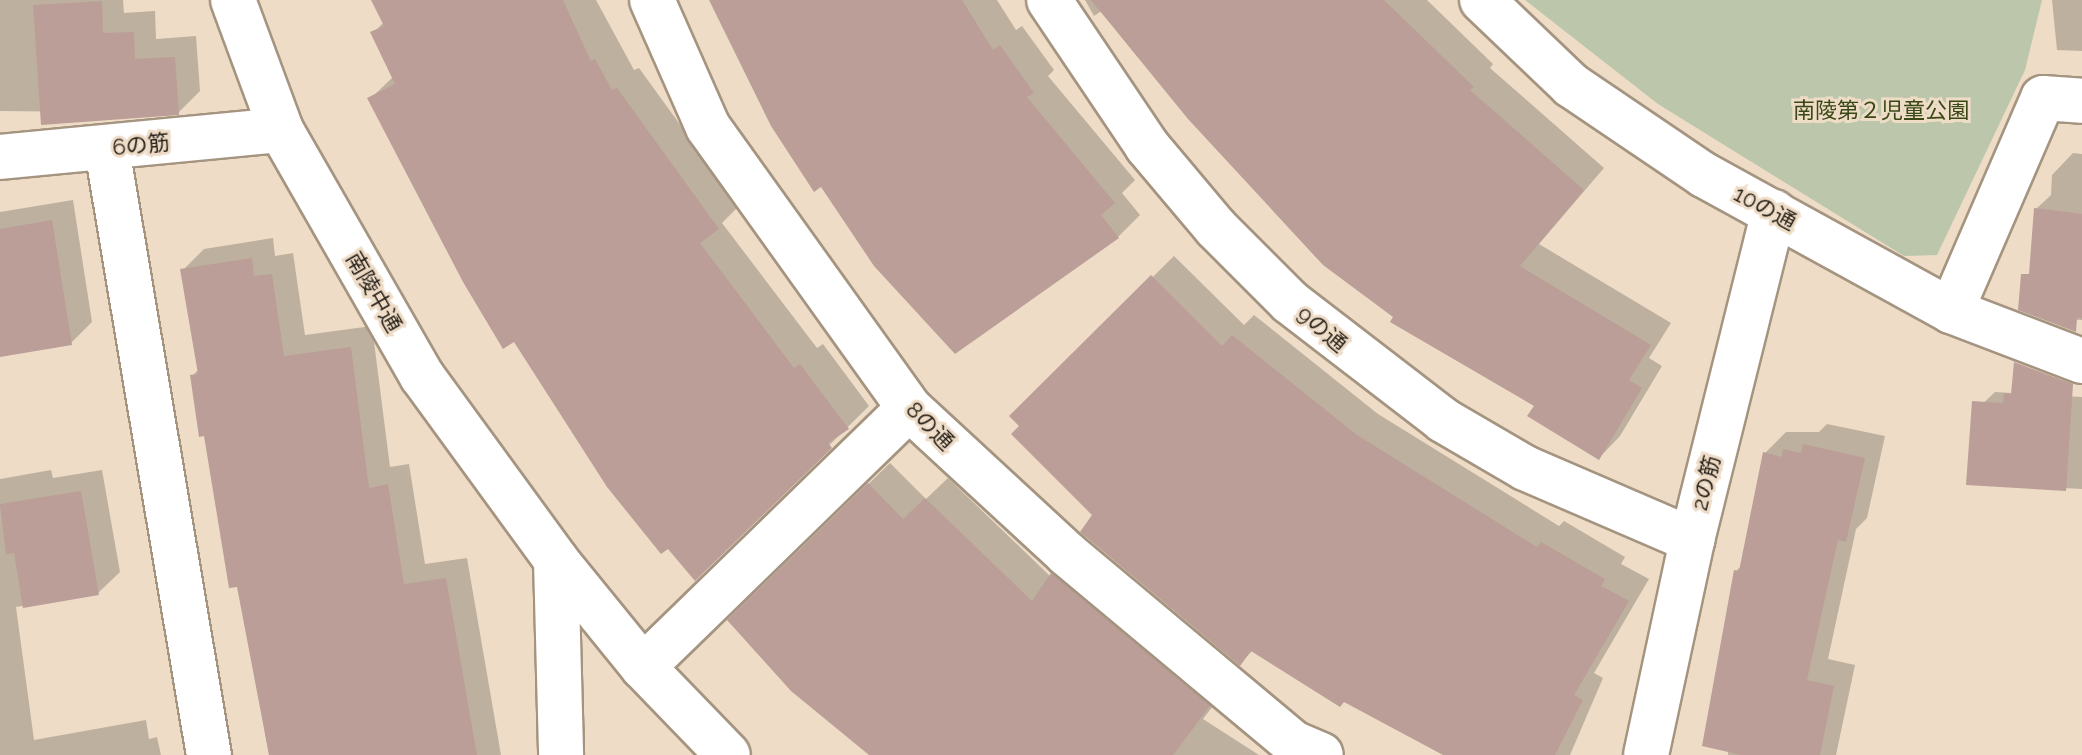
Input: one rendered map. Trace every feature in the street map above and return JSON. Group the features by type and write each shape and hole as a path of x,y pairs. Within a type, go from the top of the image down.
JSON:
{"street":[{"name":"南陵中通","path":"233,0 281,130 422,376 556,560 643,667 728,755"},
{"name":"8の通","path":"652,0 708,127 909,408 1067,554 1293,743 1321,755"},
{"name":"9の通","path":"1049,0 1147,146 1216,228 1300,311 1443,420 1525,468 1692,540"},
{"name":"10の通","path":"1482,0 1571,85 1704,175 1951,311 2082,361"},
{"path":"1951,311 2043,98 2082,101"},
{"name":"6の筋","path":"0,157 281,130"},
{"path":"107,149 209,755"},
{"name":"2の筋","path":"1646,755 1692,540 1774,212"},
{"path":"643,667 909,408"},
{"path":"556,560 561,755"}],"green space":[{"name":"南陵第２児童公園","path":"1525,0 2042,0 2025,70 1937,255 1904,256 1658,104"}],"building":[{"path":"371,0 563,0 591,61 595,59 612,90 617,88 719,229 700,243 794,368 800,364 849,429 828,443 832,448 695,581 668,549 661,554 607,487 514,342 503,349 463,282 367,98 395,84 370,32 384,26"},
{"path":"709,0 962,0 993,50 1000,45 1034,93 1027,97 1115,203 1101,215 1119,238 955,354 874,266 821,187 814,192 771,126"},
{"path":"1091,0 1384,0 1474,87 1470,90 1584,190 1520,266 1651,345 1629,380 1642,388 1599,460 1527,416 1534,406 1390,322 1393,317 1323,265 1188,119"},
{"path":"102,1 103,33 134,32 135,59 175,57 179,115 41,125 33,5"},
{"path":"2034,208 2082,214 2082,318 2077,318 2076,332 2018,310 2021,274 2029,274"},
{"path":"52,220 72,345 0,357 0,229"},
{"path":"252,258 254,276 272,274 284,356 351,347 369,488 388,484 404,584 446,578 477,755 269,755 237,587 229,588 204,436 199,437 190,375 198,374 180,269"},
{"path":"1151,275 1222,346 1232,335 1357,435 1537,547 1541,542 1605,579 1601,586 1629,601 1574,695 1583,700 1555,755 1443,755 1344,702 1340,707 1251,651 1240,666 1080,532 1092,515 1011,434 1019,426 1009,416"},
{"path":"2014,362 2073,384 2066,491 1966,485 1972,401 2003,403 2004,393 2011,394"},
{"path":"1803,444 1865,458 1846,542 1838,540 1807,680 1834,686 1820,755 1741,755 1702,746 1734,570 1739,571 1763,452 1782,457 1783,449 1801,453"},
{"path":"868,483 903,519 925,498 1032,601 1051,573 1210,706 1173,755 869,755 791,691 727,620"},
{"path":"81,491 99,595 23,608 14,553 6,554 0,504"}]}
